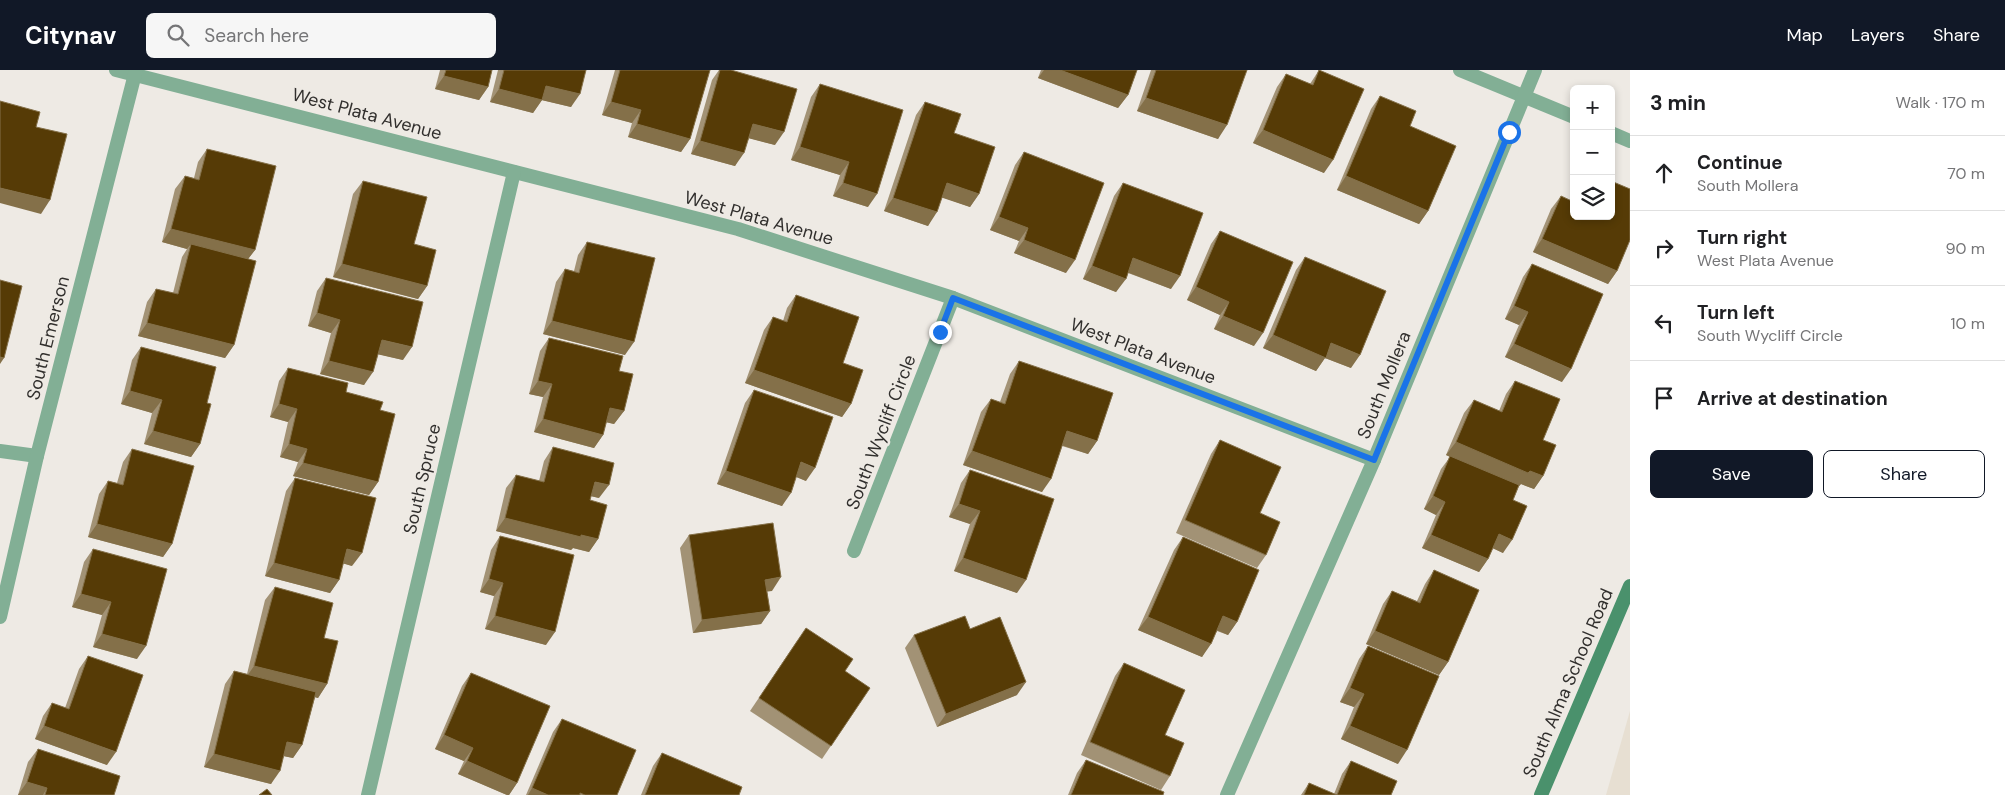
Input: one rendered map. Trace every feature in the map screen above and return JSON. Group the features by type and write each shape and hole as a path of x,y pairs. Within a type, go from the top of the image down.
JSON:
{"main road":[{"name":"South Alma School Road","path":"1541,795 1630,586"}],"street":[{"name":"West Plata Avenue","path":"116,70 135,72 738,229 953,298 1374,460"},
{"path":"1460,70 1570,115"},
{"name":"South Mollera","path":"1227,795 1374,460 1535,70"},
{"name":"South Emerson","path":"0,617 37,456 135,72"},
{"path":"1615,135 1630,141"},
{"name":"South Spruce","path":"368,795 514,172"},
{"name":"South Wycliff Circle","path":"854,551 953,298"},
{"path":"0,451 37,456"}],"shaded area":[{"path":"1630,711 1630,795 1606,795"}],"building":[{"path":"446,70 492,70 488,87 444,76"},
{"path":"504,70 586,70 580,94 546,86 542,100 499,89"},
{"path":"620,70 710,70 690,139 637,124 641,110 611,102"},
{"path":"720,70 731,70 797,89 784,132 753,124 744,153 700,141"},
{"path":"1060,70 1137,70 1128,95"},
{"path":"1156,70 1247,70 1227,125 1146,98"},
{"path":"1319,70 1364,89 1333,160 1263,130 1286,74 1313,85"},
{"path":"820,84 903,110 877,194 843,183 849,162 800,147"},
{"path":"1380,96 1416,111 1410,126 1456,146 1428,211 1346,176"},
{"path":"0,101 40,112 36,127 67,134 50,200 0,188"},
{"path":"925,102 961,114 954,133 995,147 979,194 947,183 937,212 893,198"},
{"path":"207,149 276,166 255,250 171,229 185,176 199,180"},
{"path":"1024,152 1104,183 1075,260 1024,240 1028,228 999,217"},
{"path":"363,181 427,197 414,244 436,250 427,286 342,264"},
{"path":"1123,183 1203,213 1180,276 1133,258 1126,279 1092,266"},
{"path":"1615,183 1630,189 1630,240 1617,271 1542,239 1561,196 1570,200 1570,220 1615,220"},
{"path":"1220,231 1293,262 1263,333 1223,316 1229,302 1196,287"},
{"path":"587,242 655,258 634,342 552,321 565,269 579,273"},
{"path":"191,244 256,261 234,345 147,323 156,289 178,294"},
{"path":"1305,257 1386,291 1360,355 1331,343 1326,358 1273,335"},
{"path":"1532,264 1603,294 1571,369 1514,344 1528,312 1514,306"},
{"path":"326,278 423,302 412,347 382,340 373,372 329,361 340,320 317,313"},
{"path":"0,280 22,286 4,358 0,357"},
{"path":"796,295 859,317 843,363 863,370 851,404 754,370 773,317 787,322"},
{"path":"549,338 623,356 619,371 633,374 624,411 610,408 603,435 543,419 552,384 538,381"},
{"path":"141,347 216,367 207,403 211,404 200,444 153,431 162,400 130,391"},
{"path":"1019,361 1113,393 1097,441 1067,431 1051,479 972,451 991,399 1005,404"},
{"path":"288,368 348,383 346,392 383,402 380,410 395,414 378,482 303,463 307,449 289,444 297,409 279,404"},
{"path":"1515,381 1560,399 1543,440 1556,445 1543,476 1530,471 1528,473 1456,442 1474,400 1502,412"},
{"path":"754,390 833,417 815,468 801,462 791,493 726,471"},
{"path":"1220,440 1281,467 1260,513 1280,522 1266,555 1185,520"},
{"path":"553,447 614,463 609,485 595,482 590,500 607,505 598,539 581,535 581,537 505,518 516,475 544,482"},
{"path":"132,449 194,466 172,544 97,524 108,481 123,485"},
{"path":"1450,456 1519,485 1513,500 1527,506 1512,540 1499,534 1488,559 1431,535 1445,502 1433,496"},
{"path":"970,470 1054,499 1026,580 963,558 980,511 959,504"},
{"path":"295,478 376,498 362,553 347,549 339,580 274,563"},
{"path":"773,523 781,577 765,580 770,611 702,620 689,535"},
{"path":"500,536 574,555 555,632 495,616 503,583 489,579"},
{"path":"1183,537 1259,570 1237,622 1223,616 1211,644 1148,617"},
{"path":"93,549 167,569 146,646 102,634 111,602 81,594"},
{"path":"1434,570 1479,590 1448,662 1375,631 1392,591 1420,603"},
{"path":"275,587 333,603 324,638 338,641 327,684 254,666"},
{"path":"965,616 970,629 1000,617 1026,682 946,714 914,635"},
{"path":"806,628 853,659 845,671 870,688 831,746 759,698"},
{"path":"1368,646 1439,676 1407,750 1350,726 1364,694 1350,688"},
{"path":"88,656 143,675 116,752 44,726 52,703 69,709"},
{"path":"1124,663 1185,690 1165,735 1184,743 1170,776 1090,742"},
{"path":"234,671 316,692 302,745 287,742 280,771 214,754"},
{"path":"471,673 550,706 517,783 467,761 473,748 444,735"},
{"path":"562,719 636,750 617,795 585,795 580,793 580,795 548,795 532,788"},
{"path":"38,749 120,776 114,795 45,795 47,788 27,782"},
{"path":"662,753 742,787 739,795 645,795"},
{"path":"1086,760 1164,792 1163,795 1071,795"},
{"path":"1351,761 1397,781 1391,795 1337,795"},
{"path":"1309,783 1337,795 1304,795"},
{"path":"267,789 272,795 259,795"}],"route":[{"path":"940,332 953,298 1374,460 1509,132"}]}
